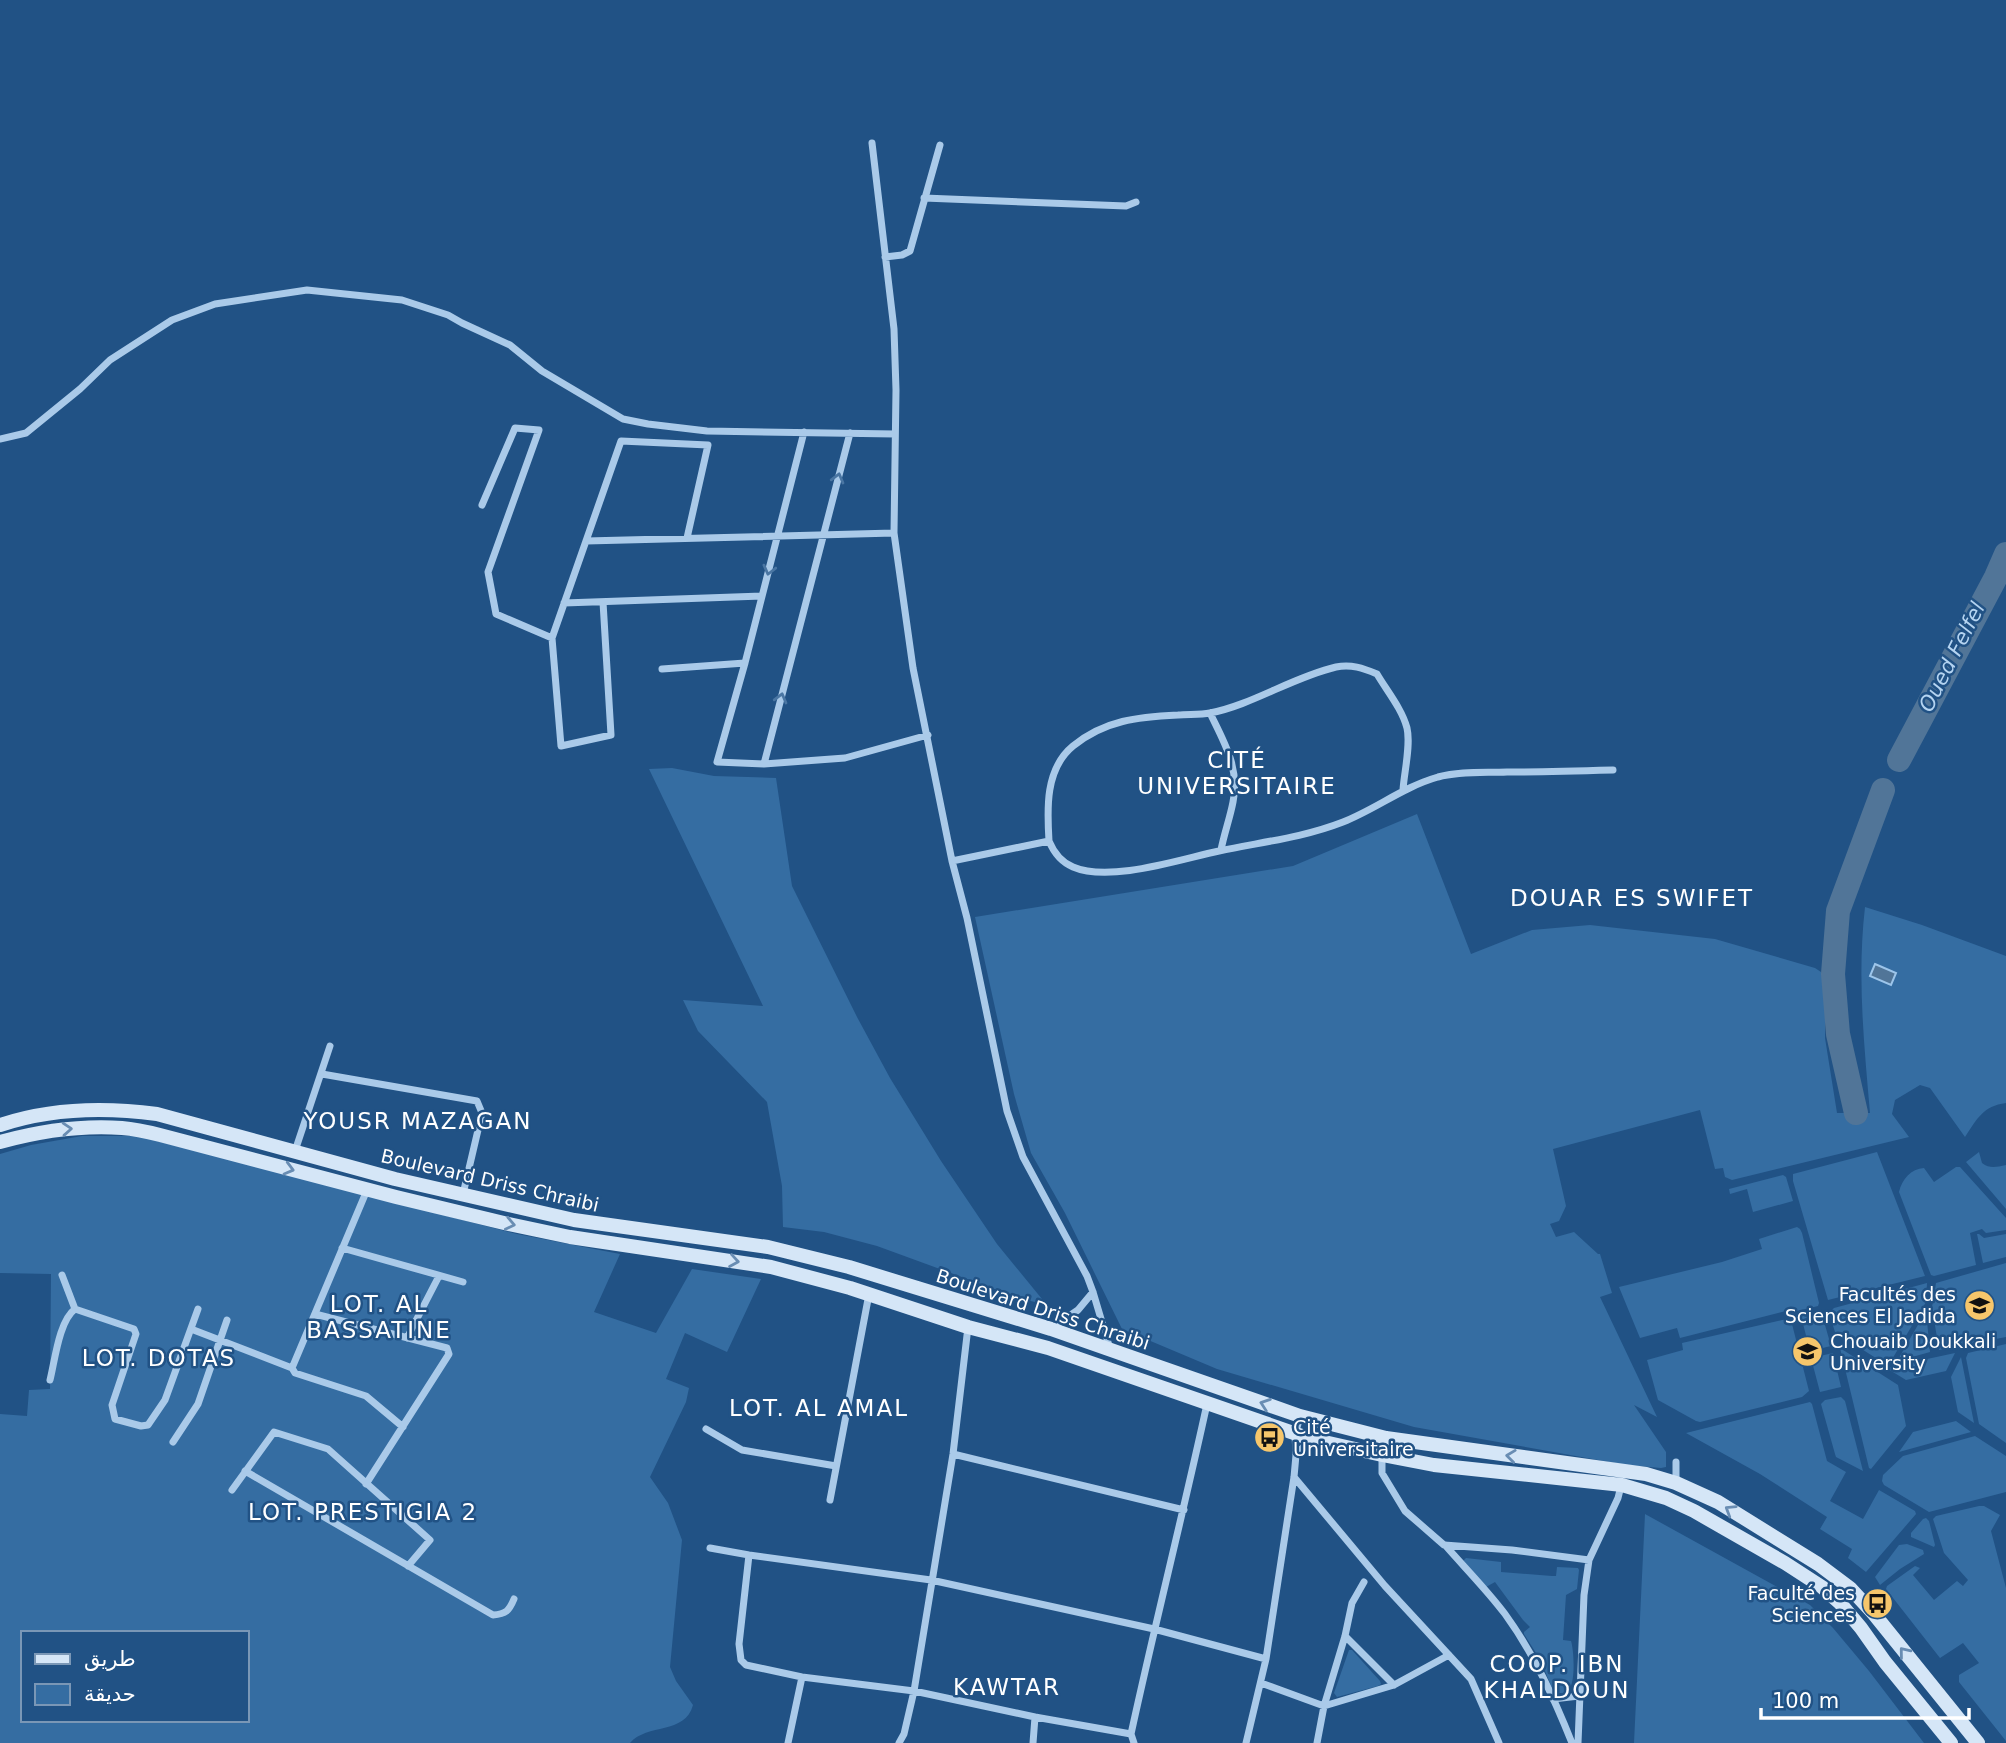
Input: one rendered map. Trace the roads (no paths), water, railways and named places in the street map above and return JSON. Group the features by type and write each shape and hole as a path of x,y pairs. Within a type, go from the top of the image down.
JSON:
{"main road":[{"name":"Boulevard Driss Chraibi","path":"0,1125 38,1115 72,1111 121,1110 157,1114 395,1179 574,1220 768,1247 893,1280 1051,1329 1308,1418 1386,1438 1636,1473 1676,1483 1718,1502 1818,1564 1850,1588 1978,1743"},
{"name":"Boulevard Driss Chraibi","path":"0,1142 51,1130 90,1127 123,1128 160,1135 367,1190 570,1237 771,1267 869,1294 968,1327 1048,1348 1311,1439 1381,1455 1470,1469 1622,1485 1666,1498 1694,1511 1822,1587 1861,1628 1951,1743"},
{"path":"570,1237 574,1220"},
{"path":"610,1242 613,1226"}],"street":[{"path":"872,143 894,329 894,533 913,668 1007,1111 1023,1157 1066,1234 1093,1292 1110,1349"},
{"path":"885,257 902,255 909,251 940,145"},
{"path":"924,198 1126,206 1136,202"},
{"path":"0,439 26,433 80,389 110,360 172,320 215,304 307,290 402,300 448,315 510,345 542,371 623,419 707,431 895,434"},
{"path":"482,505 515,428 539,430 488,572 496,614 552,638"},
{"path":"804,432 717,762 764,764 845,758 928,735"},
{"path":"764,764 850,433"},
{"path":"604,602 611,735 561,746 552,638 621,441 708,445 687,538"},
{"path":"586,541 894,533"},
{"path":"564,603 762,596"},
{"path":"662,670 745,663"},
{"path":"1403,790 1408,742 1407,729 1400,713 1377,674 1365,668 1337,667 1210,713 1122,720 1092,733 1071,747 1057,766 1047,799 1049,841 1054,852 1074,868 1110,872 1154,867 1222,850 1308,834 1344,822 1403,790 1439,777 1465,772 1613,770"},
{"path":"1210,713 1234,764 1236,784 1222,850"},
{"path":"952,861 1049,841"},
{"path":"294,1153 330,1046"},
{"path":"322,1074 477,1101 482,1113 463,1194"},
{"path":"292,1368 367,1190"},
{"path":"342,1248 463,1282"},
{"path":"62,1275 75,1309"},
{"path":"407,1338 439,1276"},
{"path":"1051,1329 1078,1310 1093,1292"},
{"path":"830,1500 869,1294"},
{"path":"75,1309 134,1329 136,1334 112,1405 115,1419 141,1426 148,1425 165,1400 198,1309"},
{"path":"50,1380 64,1324 75,1309"},
{"path":"315,1314 447,1348 449,1354 366,1485"},
{"path":"173,1442 198,1404 227,1320"},
{"path":"900,1743 914,1690 953,1454 968,1327"},
{"path":"191,1329 292,1368 295,1373 366,1396 403,1427"},
{"path":"749,1555 739,1644 741,1660 746,1665 802,1676 914,1690 1133,1739 1154,1629 1207,1404"},
{"path":"1246,1743 1266,1659 1294,1477 1295,1434 1308,1418"},
{"path":"1296,1455 1311,1439 1308,1418"},
{"path":"706,1429 742,1450 836,1466"},
{"path":"232,1490 274,1432 328,1449 430,1540 408,1566"},
{"path":"953,1454 1184,1510"},
{"path":"1381,1455 1382,1473 1405,1511 1444,1545 1507,1616 1538,1665 1572,1743"},
{"path":"1676,1462 1676,1483"},
{"path":"246,1471 494,1615 504,1615 509,1611 514,1599"},
{"path":"1294,1477 1385,1586 1471,1679 1499,1743"},
{"path":"1578,1743 1584,1595 1589,1560 1622,1485"},
{"path":"1444,1545 1589,1560"},
{"path":"710,1548 932,1580 1154,1629 1266,1659"},
{"path":"1317,1743 1324,1706 1352,1603 1364,1582"},
{"path":"1345,1636 1394,1685"},
{"path":"1261,1683 1324,1706 1394,1685 1449,1655"},
{"path":"788,1743 802,1676"},
{"path":"1553,1699 1579,1696"},
{"path":"1034,1742 1035,1717"}],"waterway":[{"name":"Oued Felfel","path":"1899,760 2006,554"},
{"name":"Oued Felfel","path":"1856,1113 1838,1034 1833,974 1838,911 1883,790"}],"place":[{"name":"Facultés des Sciences El Jadida","path":"1979,1305"},
{"name":"Chouaib Doukkali University","path":"1807,1352"},
{"name":"Cité Universitaire","path":"1270,1438"},
{"name":"Faculté des Sciences","path":"1878,1604"}],"district":[{"name":"CITÉ UNIVERSITAIRE","path":"1237,773"},
{"name":"DOUAR ES SWIFET","path":"1632,898"},
{"name":"YOUSR MAZAGAN","path":"418,1121"},
{"name":"LOT. AL BASSATINE","path":"379,1317"},
{"name":"LOT. DOTAS","path":"159,1358"},
{"name":"LOT. AL AMAL","path":"819,1408"},
{"name":"LOT. PRESTIGIA 2","path":"363,1512"},
{"name":"COOP. IBN KHALDOUN","path":"1557,1677"},
{"name":"KAWTAR","path":"1007,1687"}]}
